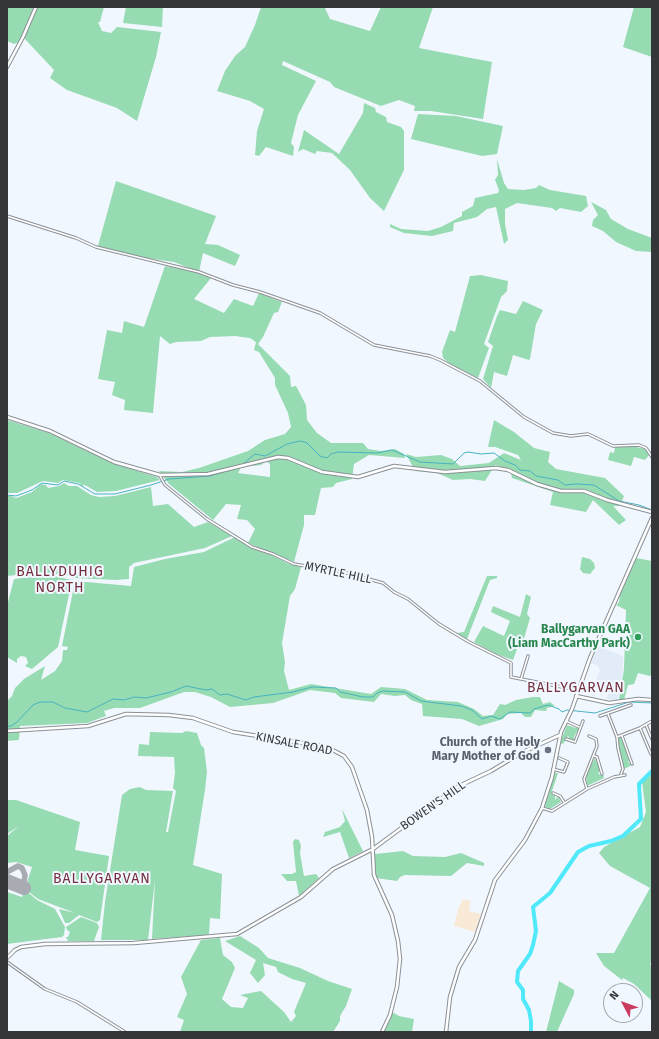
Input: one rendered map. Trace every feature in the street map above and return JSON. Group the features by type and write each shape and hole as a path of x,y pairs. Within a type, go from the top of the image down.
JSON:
{"street":[{"path":"7,67 36,7"},
{"path":"7,216 76,238 96,247 199,272 233,285 260,292 320,313 374,346 425,355 440,360 480,380 524,417 553,433 571,436 588,434 613,446 639,445 646,448 652,457"},
{"path":"7,417 44,428 82,445 114,462 160,475 208,474 268,458 282,457 322,472 358,477 394,466 445,472 496,468 508,470 537,484 562,491 584,491 607,500 652,512"},
{"name":"MYRTLE HILL","path":"160,475 162,480 207,519 252,547 273,554 294,564 347,573 382,583 394,592 408,599 439,624 469,642 511,662 510,676 521,679"},
{"path":"446,1032 454,981 459,967 475,940 492,887 500,871 524,840 542,808 554,769 560,735 571,711 577,690 652,518"},
{"path":"528,656 521,679 577,690"},
{"path":"576,696 609,703 638,699 652,700"},
{"path":"600,716 631,705"},
{"name":"KINSALE ROAD","path":"7,731 88,726 126,714 169,715 193,718 233,732 332,749 344,756 352,767 368,816 373,849 374,875 392,915 400,959 395,996 390,1015 382,1032"},
{"path":"608,714 617,737 623,769 621,774"},
{"path":"566,721 579,728"},
{"path":"566,739 575,742 579,728 583,721"},
{"path":"617,737 640,728 652,721"},
{"path":"646,725 652,739"},
{"path":"640,728 651,753"},
{"name":"BOWEN'S HILL","path":"7,958 15,950 21,947 45,944 134,943 237,934 301,897 333,868 373,849 457,787 491,771 521,753 560,735"},
{"path":"587,789 584,779 594,756 597,742 590,736 590,740"},
{"path":"622,736 631,763"},
{"path":"594,756 597,757 602,772 598,772"},
{"path":"554,769 564,772 568,762 560,759 560,762"},
{"path":"542,808 552,811 564,802 587,789 621,774 625,775"},
{"path":"553,793 564,802"},
{"path":"7,962 45,989 77,1002 125,1032"}],"shaded area":[{"path":"598,646 623,656 623,669 618,700 606,699 612,684 607,682 605,688 594,686 600,670 598,666 591,663"},
{"path":"463,899 471,901 469,911 481,914 475,932 454,926 458,909"}],"green space":[{"path":"7,7 34,7 19,42 14,44 7,41"},
{"path":"37,7 104,7 100,22 98,22 102,31 111,33 117,27 161,32 156,57 137,121 117,108 67,90 50,78 54,70 24,38"},
{"path":"126,7 163,7 162,27 123,23"},
{"path":"261,7 322,7 325,8 330,19 370,31 381,7 433,7 419,48 492,62 483,119 431,111 414,111 415,106 399,100 381,106 334,87 330,82 283,61 282,65 316,81 298,115 291,143 294,147 293,156 266,147 259,156 255,155 257,131 264,109 250,101 217,91 225,71 235,56 245,47"},
{"path":"634,7 652,7 652,57 623,47"},
{"path":"364,103 375,108 376,112 386,117 387,122 401,127 404,131 404,170 384,211 370,198 350,170 332,153 317,151 315,154 303,149 298,152 304,130 339,154 363,113"},
{"path":"418,114 456,116 503,126 497,154 482,156 411,139"},
{"path":"497,159 504,183 508,189 524,190 536,188 539,185 550,190 586,196 588,206 581,212 560,208 556,211 552,208 517,203 505,209 505,224 508,240 504,244 496,207 487,209 477,217 454,223 453,231 432,236 404,233 390,227 390,224 401,229 428,231 441,227 462,216 462,212 473,206 475,198 498,193 499,190 495,180 498,175"},
{"path":"116,181 216,216 205,244 218,245 240,255 235,266 203,253 199,272 174,262 139,257 98,246"},
{"path":"591,202 606,210 611,219 628,229 652,238 652,252 636,251 616,242 603,231 592,226 593,220 598,215"},
{"path":"165,266 189,270 211,278 194,299 224,313 234,299 253,306 259,293 282,302 278,312 274,313 263,337 258,344 290,376 291,387 296,386 306,405 307,420 317,433 331,443 363,443 368,449 381,451 395,449 404,454 405,458 369,455 354,464 352,479 336,483 333,487 321,488 315,515 304,515 304,525 294,562 248,543 255,529 247,520 237,519 241,505 226,504 213,520 169,484 159,471 182,472 199,468 248,451 265,440 285,434 291,427 288,413 275,385 275,378 259,352 254,350 256,342 250,338 235,336 210,337 201,341 176,342 170,344 160,336 153,413 124,410 125,400 112,395 115,382 98,379 107,330 122,333 124,321 144,327","holes":["266,461 270,464 270,477 238,473 241,467 261,465"]},
{"path":"481,275 508,281 507,291 501,297 484,344 489,348 478,378 451,365 443,358 442,352 450,330 455,332 470,276"},
{"path":"523,301 543,310 536,324 530,359 529,360 513,355 507,376 494,372 491,388 483,379 493,346 488,342 497,316 500,310 516,314"},
{"path":"7,420 49,433 112,463 157,477 160,480 116,491 97,492 85,485 82,486 79,483 63,480 58,483 43,481 17,493 7,493"},
{"path":"494,420 514,432 534,448 550,452 548,462 556,469 605,478 624,496 620,506 613,506 626,520 619,525 593,500 586,512 550,505 553,492 512,478 510,469 495,465 485,481 470,479 453,480 437,473 415,471 406,454 416,457 441,455 452,459 460,466 489,463 504,453 521,460 518,455 495,447 488,447"},
{"path":"632,446 645,449 649,455 645,460 634,457 631,466 608,460 610,452 614,453 615,447"},
{"path":"64,483 69,486 77,486 91,495 99,497 115,496 151,487 153,506 168,504 194,527 208,522 232,536 205,548 134,563 129,567 129,579 116,580 76,578 72,576 43,572 7,576 7,496 16,498 32,492 41,484 46,485 48,488 59,486"},
{"path":"235,537 253,549 301,567 295,589 290,596 282,643 285,662 284,671 289,690 311,684 371,694 381,687 405,689 427,700 458,702 474,709 483,716 493,715 500,704 505,705 516,700 533,697 540,697 543,704 550,702 555,706 547,708 546,711 535,710 531,717 525,717 521,713 507,714 503,719 479,726 462,719 423,716 422,704 411,700 405,695 395,696 381,694 374,702 341,698 335,693 310,690 273,703 230,707 211,697 195,692 184,692 140,708 114,708 104,711 106,716 87,723 20,726 19,740 7,741 7,701 12,696 15,688 24,679 45,666 41,680 55,671 62,661 63,650 67,650 68,647 62,646 75,581 131,586 134,567 165,559 204,552"},
{"path":"582,557 590,559 594,563 595,568 590,574 583,573 580,569"},
{"name":"Ballygarvan GAA (Liam MacCarthy Park)","path":"636,558 652,561 652,674 650,676 638,673 634,684 628,685 624,700 619,700 624,669 626,610 616,605 619,602 620,595"},
{"path":"49,575 72,580 58,647 32,669 25,666 28,663 26,657 21,656 17,659 17,663 7,657 7,606 14,579"},
{"path":"487,576 497,576 497,578 490,580 467,639 457,633 464,632"},
{"path":"526,594 531,597 527,614 530,618 523,642 520,641 513,660 496,654 474,642 483,626 504,636 510,621 491,612 493,606 520,617"},
{"path":"567,725 576,728 578,727 578,732 577,731 574,737 575,740 570,739 568,736 563,744 560,743"},
{"path":"186,731 197,733 201,745 204,748 207,772 193,865 222,874 220,919 210,918 209,934 207,935 152,939 155,880 148,940 101,940 105,902 122,795 130,789 140,787 146,790 173,791 166,832 168,832 176,791 173,788 175,773 174,757 138,756 139,744 149,745 150,732 182,733"},
{"path":"621,737 629,760 628,762 632,765 624,769 618,745 618,738"},
{"path":"595,758 600,770 598,774 603,775 604,778 587,786 586,774"},
{"path":"555,773 558,773 551,794 555,795 555,800 558,796 561,802 550,809 544,806"},
{"path":"652,774 652,959 650,965 652,966 652,1001 643,992 643,983 632,983 623,978 622,980 604,966 596,953 614,953 650,888 610,866 599,853 604,847 640,827 646,812 642,782"},
{"path":"7,800 16,800 80,822 75,850 109,856 100,920 97,922 79,915 69,923 65,923 59,909 75,913 38,899 25,889 32,867 16,862 7,863 7,836 19,826 7,834"},
{"path":"342,809 363,851 349,858 340,832 323,837 325,832 340,827 345,821"},
{"path":"295,839 299,840 301,846 300,853 304,876 316,874 319,878 299,896 296,881 287,881 281,874 292,874 296,872 293,842"},
{"path":"403,851 413,856 445,857 461,853 484,863 484,866 467,863 451,876 405,875 400,877 397,881 376,878 374,869 375,854"},
{"path":"25,890 37,900 55,909 65,927 64,935 62,937 7,944 7,892 22,897"},
{"path":"81,917 97,923 99,927 94,941 68,941 66,937 68,937 70,932 66,927"},
{"path":"240,936 259,948 268,958 300,968 328,981 352,989 346,1006 340,1016 340,1021 333,1032 180,1032 184,1020 177,1017 187,994 181,977 201,940 220,938 223,955 232,962 235,968 222,999 231,1007 243,1008 248,998 240,995 261,991 284,1012 291,1022 296,1016 294,1012 306,983 292,979 278,972 276,967 263,963 265,975 258,983 250,973 256,960 225,941"},
{"path":"559,981 574,990 574,994 557,1032 546,1032"},
{"path":"392,1012 399,1016 414,1019 412,1032 383,1032"}],"waterway":[{"path":"243,464 255,454 265,456 287,444 300,441 307,443 320,456 327,458 331,454 338,452 377,453 392,450 420,462 453,464 464,453 494,453 505,461 515,465 520,470 530,471 536,476 558,480 565,485 594,485 619,501 639,505 652,510"},
{"path":"7,495 16,496 32,490 42,483 58,485 64,481 78,484 95,494 115,494 169,479 210,476 239,467"},
{"path":"7,726 11,726 17,722 33,705 40,702 53,702 65,708 87,712 113,699 124,700 134,697 146,698 171,692 186,686 206,690 212,689 220,695 227,694 246,700 254,697 293,692 312,687 336,688 340,692 363,697 373,697 377,693 383,691 405,692 421,701 461,706 472,710 482,719 491,716 500,719 510,712 530,713 534,709 548,705 559,709 562,712 567,710 595,713 629,702 652,703"},
{"path":"531,1032 529,1010 523,999 523,990 517,982 518,971 530,954 536,931 533,907 550,893 578,852 589,846 611,841 623,836 641,819 639,784 652,771"}],"taxiway":[{"path":"7,872 18,866 22,868 25,875 24,882 19,886 13,888 7,886"}],"runway":[{"path":"7,881 24,888"}],"place":[{"name":"Ballygarvan GAA (Liam MacCarthy Park)","path":"638,637"},
{"name":"Church of the Holy Mary Mother of God","path":"548,750"}],"district":[{"name":"BALLYDUHIG NORTH","path":"60,580"},
{"name":"BALLYGARVAN","path":"576,688"},
{"name":"BALLYGARVAN","path":"102,879"}]}
